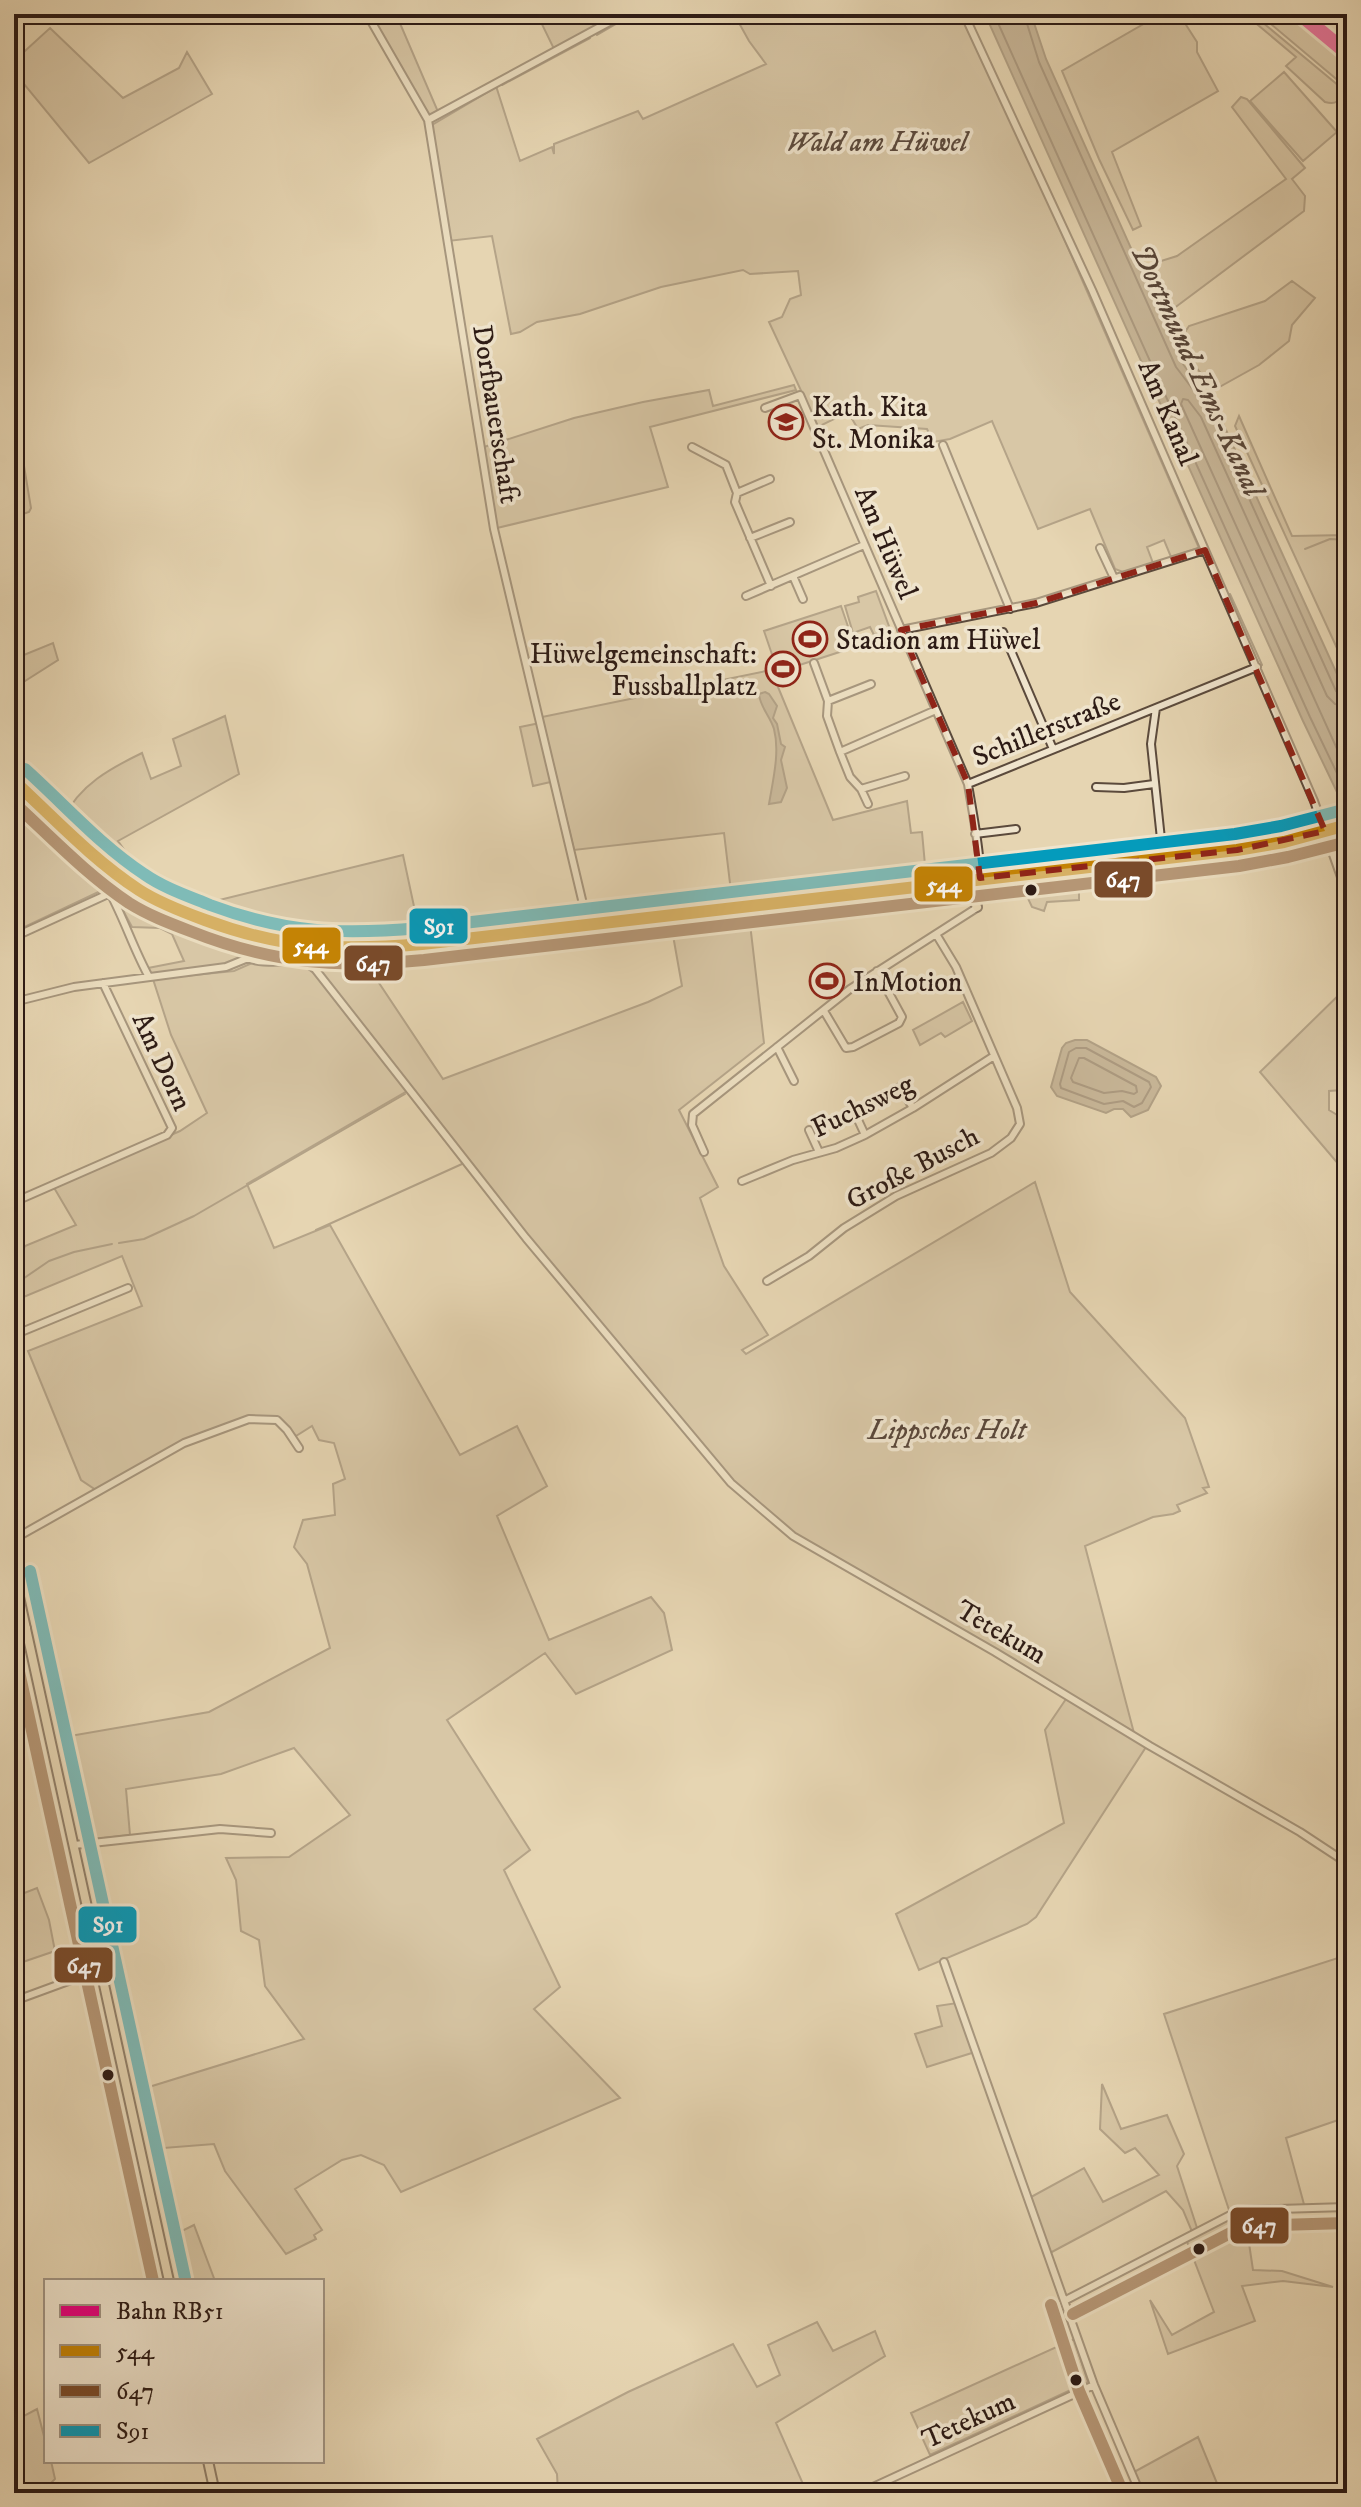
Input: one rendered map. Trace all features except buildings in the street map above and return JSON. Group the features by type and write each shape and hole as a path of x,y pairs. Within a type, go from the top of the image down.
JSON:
{"main road":[{"path":"14,781 128,885 175,908 257,938 313,949 348,950 422,944 1237,850 1284,842 1345,825"},
{"path":"949,882 969,891 977,907"},
{"path":"14,1574 169,2279"},
{"path":"208,2463 215,2493"}],"street":[{"path":"367,14 428,120 622,15"},
{"name":"Am Kanal","path":"964,14 1092,290 1257,667 1325,831"},
{"name":"Dorfbauerschaft","path":"428,120 494,529 588,925"},
{"name":"Am Hüwel","path":"765,408 800,395 968,784 980,878 977,907"},
{"path":"943,445 1010,609"},
{"path":"692,447 726,465 737,493 735,502 771,586"},
{"path":"737,493 770,479"},
{"path":"750,538 790,522"},
{"path":"746,596 864,545"},
{"path":"1100,548 1114,578"},
{"path":"901,630 1036,603 1205,550"},
{"path":"793,576 803,599"},
{"path":"1003,632 1053,749"},
{"path":"814,663 828,701 827,716 840,752 850,777 861,789 868,804"},
{"name":"Schillerstraße","path":"968,784 1257,667"},
{"path":"828,701 871,684"},
{"path":"1156,708 1151,744 1163,858"},
{"path":"840,752 936,710"},
{"path":"861,789 905,776"},
{"path":"1096,787 1124,788 1154,784"},
{"path":"975,834 1016,829"},
{"path":"1325,831 1347,894"},
{"path":"14,937 128,885"},
{"path":"110,893 149,977"},
{"path":"704,1152 692,1125 693,1114 850,989 977,907"},
{"name":"Große Busch","path":"767,1281 896,1196 991,1153 1011,1138 1020,1124 1017,1108 956,967 936,934"},
{"path":"14,1002 74,987 226,967 248,958 257,938"},
{"name":"Tetekum","path":"248,958 267,963 301,961 315,969 526,1238 731,1483 793,1536 1300,1832 1347,1863"},
{"path":"824,1011 846,1048 899,1023 902,1017 877,971"},
{"name":"Am Dorn","path":"14,1202 167,1135 172,1128 103,983"},
{"path":"777,1047 794,1081"},
{"name":"Fuchsweg","path":"742,1181 865,1135 994,1056"},
{"path":"892,1091 900,1087 913,1108"},
{"path":"853,1109 865,1135"},
{"path":"809,1130 819,1152"},
{"path":"14,1335 128,1288"},
{"path":"14,1539 184,1443 249,1419 277,1420 299,1448"},
{"path":"14,1633 27,1628"},
{"path":"74,1845 220,1829 271,1833"},
{"path":"944,1962 1094,2385 1140,2493"},
{"path":"14,2001 101,1969"},
{"path":"1066,2300 1240,2210 1347,2207"},
{"name":"Tetekum","path":"860,2493 1094,2385"}],"highlighted area":[{"path":"1205,550 1325,831 1237,850 980,878 968,784 901,630 1036,603"}],"green space":[{"path":"368,14 396,14 439,114 428,120"},
{"path":"537,14 622,14 554,49"},
{"name":"Wald am Hüwel","path":"734,14 960,14 1035,172 1199,548 1171,557 1164,540 1147,547 1153,563 1123,572 1115,569 1090,509 1038,529 992,421 950,439 933,442 927,429 868,425 858,429 848,412 818,427 769,322 782,317 790,299 801,295 798,271 750,274 743,270 661,287 580,314 537,322 511,334 492,236 448,241 429,121 496,86 520,161 552,147 554,154 554,144 638,111 643,119 766,64"},
{"path":"1161,14 1179,14 1197,42 1197,52 1218,91 1112,152 1141,226 1133,230 1062,71"},
{"path":"1259,14 1293,14 1347,58 1347,88"},
{"path":"1262,22 1345,91 1339,100 1325,102 1286,66 1296,57 1258,25"},
{"path":"50,28 123,98 179,68 187,52 212,94 89,163 14,72 14,61"},
{"path":"1284,72 1337,132 1303,161 1250,101"},
{"path":"1241,97 1247,99 1305,168 1292,179 1305,196 1304,211 1169,312 1148,265 1177,256 1286,179 1232,107"},
{"path":"1292,281 1315,298 1292,325 1289,341 1259,365 1214,390 1192,362 1181,338 1189,326 1265,301"},
{"path":"794,385 796,390 650,427 668,487 497,528 484,447 574,418 643,402 709,390 713,406"},
{"path":"1239,416 1292,536 1347,535 1347,670 1235,426"},
{"path":"17,450 24,466 31,508 29,512 14,517 14,452"},
{"path":"876,591 890,629 874,635 870,627 853,633 845,606 859,602 858,597"},
{"name":"Stadion am Hüwel","path":"841,606 855,647 778,672 764,631"},
{"path":"53,643 58,660 14,688 14,659"},
{"path":"771,670 833,820 907,801 911,833 922,832 926,876 732,900 724,833 574,850 542,717"},
{"path":"225,716 239,774 118,841 148,883 94,846 64,818 87,787 108,771 142,753 151,779 181,766 173,739"},
{"path":"540,723 555,781 533,786 520,727"},
{"path":"14,800 110,880 107,888 14,932"},
{"path":"403,855 421,939 349,945 293,942 191,907"},
{"path":"1094,875 1079,882 1079,900 1047,902 1044,911 1032,907 1023,888 1064,878"},
{"path":"120,885 160,916 249,944 246,956 229,964 151,974 148,968 184,961 172,934 160,928 132,927 111,888"},
{"name":"Lippsches Holt","path":"749,915 764,1043 679,1110 718,1187 700,1198 724,1266 768,1335 742,1350 746,1354 1035,1182 1070,1292 1185,1418 1209,1487 1203,1488 1207,1493 1177,1505 1180,1511 1153,1517 1085,1546 1134,1733 996,1649 795,1535 733,1483 526,1238 409,1090 247,1184 274,1248 330,1225 460,1455 517,1426 547,1486 497,1516 549,1640 651,1597 664,1613 672,1650 576,1694 545,1653 447,1720 530,1850 504,1870 560,1987 534,2009 620,2098 401,2192 384,2165 361,2155 342,2160 295,2189 322,2230 314,2235 316,2239 286,2254 225,2171 214,2144 151,2149 136,2091 304,2039 265,1986 259,1940 241,1931 236,1880 226,1858 289,1857 350,1815 294,1748 221,1774 126,1789 130,1835 86,1840 64,1737 209,1712 330,1648 307,1564 294,1547 303,1520 335,1515 333,1484 345,1479 334,1443 319,1440 312,1426 296,1436 288,1428 261,1417 182,1442 96,1490 81,1480 28,1351 142,1306 122,1256 14,1301 14,1265 25,1246 76,1225 53,1186 180,1131 207,1113 171,1035 153,979 234,971 252,963 291,964 318,975 313,959 365,962 443,1079 648,1002 682,986 671,924"},
{"path":"1347,987 1347,1076 1342,1090 1329,1091 1329,1110 1347,1121 1346,1173 1260,1072"},
{"path":"963,1002 972,1021 945,1037 941,1033 920,1045 913,1030"},
{"path":"1066,1699 1146,1747 1036,1917 1027,1924 919,1970 896,1914 1064,1823 1045,1730"},
{"path":"37,1888 49,1920 55,1951 14,1965 14,1897"},
{"path":"1347,1955 1347,2117 1286,2138 1305,2208 1244,2210 1253,2270 1282,2271 1333,2287 1283,2281 1242,2286 1255,2321 1168,2354 1150,2300 1172,2335 1214,2312 1186,2239 1231,2216 1164,2014"},
{"path":"957,2003 975,2052 927,2067 915,2034 942,2026 937,2006"},
{"path":"1102,2084 1121,2129 1167,2115 1184,2154 1177,2166 1198,2231 1193,2234 1183,2210 1166,2191 1050,2253 1031,2197 1084,2168 1103,2202 1159,2175 1135,2148 1125,2153 1100,2129"},
{"path":"163,2200 178,2233 194,2225 214,2279 180,2279"},
{"path":"817,2322 833,2351 875,2331 885,2356 776,2423 807,2493 558,2493 557,2474 537,2439 628,2392 733,2344 757,2387 780,2375 768,2345"},
{"path":"1074,2339 1088,2382 930,2455 911,2413"},
{"path":"37,2409 44,2436 44,2463 51,2463 55,2479 41,2493 14,2493 14,2421"},
{"path":"1198,2437 1221,2493 1143,2493 1134,2472"}],"water":[{"path":"985,14 1031,14 1046,59 1183,364 1216,408 1347,696 1347,813 1303,721"},
{"path":"765,692 777,706 773,718 781,744 785,747 781,760 787,788 781,802 769,804 776,747 774,729 759,694"},
{"path":"1075,1040 1087,1040 1156,1077 1161,1086 1148,1110 1131,1117 1123,1109 1106,1113 1057,1096 1051,1087 1062,1048"}],"waterway":[{"path":"626,20 637,14"},
{"path":"597,35 616,24"},
{"path":"502,85 590,38"},
{"path":"432,125 493,89"},
{"path":"1305,549 1330,539 1347,540"},
{"path":"1230,594 1262,665"},
{"path":"119,1243 144,1239 194,1216 405,1094"},
{"path":"316,1230 462,1164"},
{"path":"14,1285 49,1261 112,1244"}],"rail line":[{"name":"RB51","path":"1300,14 1347,53"}],"transit line":[{"name":"S91","path":"25,769 112,850 160,883 210,905 263,921 339,931 420,928 1235,834 1343,810"},
{"name":"544","path":"14,781 106,866 155,899 233,930 287,942 338,947 422,944 1237,850 1284,842 1347,825"},
{"name":"647","path":"14,803 99,880 144,911 166,922 249,951 333,963 424,960 1239,866 1347,842"},
{"name":"S91","path":"30,1571 185,2278"},
{"name":"647","path":"14,1649 153,2279"},
{"name":"647","path":"1073,2314 1244,2226 1347,2223"},
{"name":"647","path":"1051,2305 1079,2391 1123,2493"}],"place":[{"name":"Kath. Kita St. Monika","path":"786,422"},
{"name":"Stadion am Hüwel","path":"810,639"},
{"name":"Hüwelgemeinschaft: Fussballplatz","path":"783,669"},
{"name":"InMotion","path":"827,981"}],"water label":[{"name":"Dortmund-Ems-Kanal","path":"1198,370"}]}
